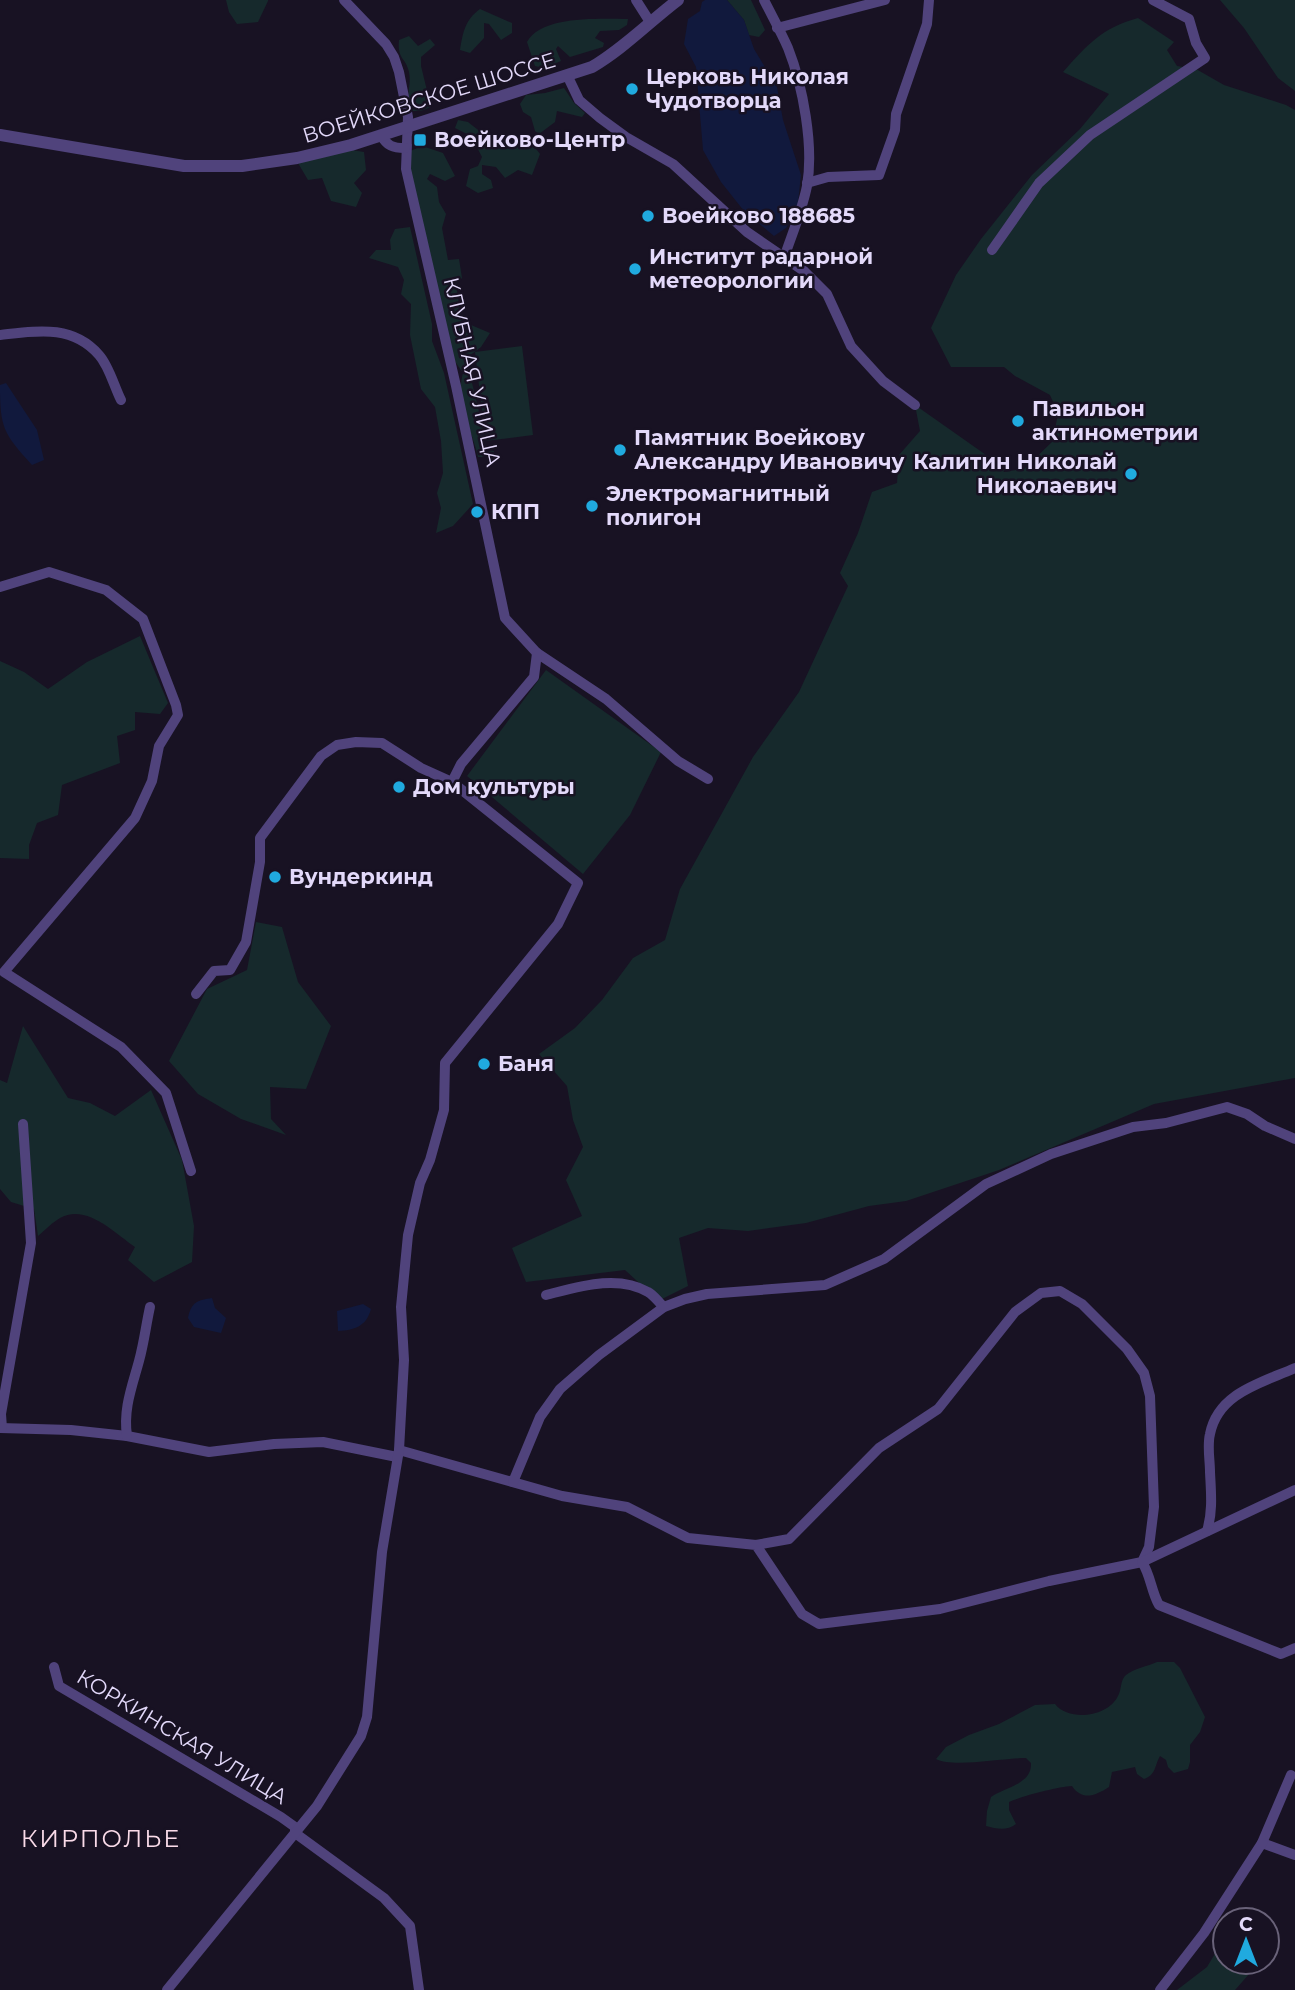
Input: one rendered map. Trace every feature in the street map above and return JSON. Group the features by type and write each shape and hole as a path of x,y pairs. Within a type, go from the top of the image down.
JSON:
{"street":[{"name":"КЛУБНАЯ УЛИЦА","path":"344,0 386,44 399,72 408,125 405,169 456,386 505,618 537,653 606,699 678,761 708,779"},
{"path":"636,0 650,23"},
{"name":"ВОЕЙКОВСКОЕ ШОССЕ","path":"0,135 184,166 242,166 297,158 382,135 592,68 614,54 678,0"},
{"path":"764,0 795,69 803,106 808,154 803,201 784,258"},
{"path":"777,28 885,0"},
{"path":"807,183 828,177 879,175 895,130 896,114 924,35 929,0"},
{"path":"992,250 1039,183 1090,135 1205,58 1196,43 1189,19 1153,0"},
{"path":"568,77 579,100 600,118 626,137 673,164 747,232 804,271 827,294 851,346 883,381 915,405"},
{"path":"382,135 385,143 395,148 405,148"},
{"path":"0,335 45,330 65,332 85,343 100,356 121,400"},
{"path":"0,587 49,572 106,590 143,619 176,705 178,715 159,746 152,781 135,818 2,971 121,1047 166,1093 191,1171"},
{"path":"452,782 461,764 534,677 537,653"},
{"path":"167,1990 295,1833 330,1786 361,1736 367,1717 382,1552 398,1454 404,1360 401,1307 408,1235 420,1183 430,1160 444,1110 445,1063 558,924 579,883 452,782 421,768 382,743 356,742 337,745 321,756 260,838 260,862 246,942 230,970 214,971 196,994"},
{"path":"513,1482 540,1417 560,1388 598,1355 664,1307 707,1294 825,1285 884,1259 986,1184 1051,1154 1133,1127 1166,1123 1227,1107 1247,1114 1265,1126 1295,1139"},
{"path":"23,1124 31,1243 1,1414 1,1428 71,1430 127,1436 209,1452 274,1444 323,1442 398,1454 562,1496 627,1507 688,1538 757,1545 789,1539 878,1448 938,1409 1015,1312 1041,1293 1060,1291 1082,1304 1127,1349 1144,1373 1150,1396 1154,1507 1149,1547 1142,1562"},
{"path":"546,1295 596,1282 622,1284 649,1292 664,1307"},
{"path":"127,1436 125,1421 128,1400 150,1307"},
{"path":"1208,1531 1212,1513 1209,1437 1214,1419 1224,1404 1241,1392 1295,1367"},
{"path":"757,1545 802,1614 819,1624 940,1609 1049,1581 1142,1562 1295,1490"},
{"path":"1142,1562 1148,1572 1152,1594 1159,1605 1282,1654 1295,1648"},
{"name":"КОРКИНСКАЯ УЛИЦА","path":"54,1667 59,1686 281,1817 295,1827 295,1833 384,1898 410,1926 419,1990"},
{"path":"1160,1990 1203,1933 1262,1843 1291,1775"},
{"path":"1262,1843 1295,1855"}],"green space":[{"path":"226,0 268,1 258,22 237,24 229,12"},
{"path":"727,0 751,0 765,30 759,37 749,35 744,20"},
{"path":"1220,0 1295,0 1295,91 1278,78 1244,28"},
{"path":"480,9 512,23 512,33 501,40 489,24 484,23 484,38 470,53 460,50 466,27"},
{"path":"1138,18 1174,42 1167,50 1177,66 1196,69 1224,85 1295,110 1295,1078 1154,1104 999,1170 906,1201 869,1206 806,1223 748,1231 708,1228 679,1238 688,1286 656,1302 625,1270 526,1282 512,1248 582,1216 566,1180 583,1147 573,1120 567,1086 539,1054 575,1028 602,1000 633,958 665,940 680,889 753,757 799,692 848,586 840,573 872,492 897,483 899,455 920,431 915,405 1006,469 1003,472 1024,469 1053,441 1058,413 1050,395 1004,367 951,367 931,328 956,275 981,239 1032,175 1080,129 1109,94 1063,72 1096,38"},
{"path":"628,19 627,25 619,30 600,31 595,38 604,43 603,47 570,57 558,46 556,49 561,61 544,68 535,66 527,42 545,27 573,20"},
{"path":"409,36 418,46 430,39 435,45 421,57 431,107 421,111 413,111 410,105 408,67 399,51 399,40"},
{"path":"564,88 585,113 582,117 557,111 555,122 539,134 535,131 531,117 523,112 520,104 526,95"},
{"path":"458,120 468,122 487,137 508,138 512,146 533,145 540,154 532,175 518,170 505,178 496,167 482,165 482,174 491,180 493,188 478,193 466,186 470,169 478,166 482,157 471,136 455,128"},
{"path":"422,146 443,153 455,176 445,181 430,174 427,179 437,187 439,202 446,214 442,228 448,260 459,259 462,278 456,284 463,330 471,325 490,333 481,347 469,356 473,367 472,383 485,436 475,352 522,346 533,435 485,441 486,450 494,451 493,457 478,457 465,415 461,394 463,373 454,360 410,179 408,152"},
{"path":"345,149 364,152 366,170 354,183 362,193 356,207 331,201 322,178 308,180 298,163"},
{"path":"410,227 432,324 432,341 444,373 473,504 453,526 436,533 441,508 437,493 443,473 441,441 435,407 421,389 410,335 411,304 401,294 404,280 398,267 369,258 376,250 391,250 390,240 395,229"},
{"path":"140,636 168,703 160,714 135,712 135,730 117,736 120,763 62,785 58,815 37,823 29,845 29,859 0,858 0,661 24,672 48,689 87,662"},
{"path":"546,670 661,752 630,815 583,874 467,776"},
{"path":"256,922 282,927 298,982 331,1026 306,1089 270,1087 271,1119 286,1135 241,1119 198,1094 169,1061 207,989 247,970"},
{"path":"23,1026 68,1098 90,1103 115,1116 151,1090 182,1160 194,1226 192,1262 154,1282 128,1260 135,1247 100,1222 80,1214 70,1214 57,1220 38,1236 34,1209 11,1202 0,1189 0,1080 7,1083"},
{"path":"1157,1662 1174,1662 1180,1668 1205,1717 1200,1732 1190,1745 1188,1769 1174,1773 1160,1756 1153,1773 1148,1777 1144,1779 1137,1774 1135,1767 1112,1772 1109,1787 1094,1795 1080,1794 1072,1786 1022,1797 1009,1802 1009,1810 1016,1824 1002,1829 986,1826 991,1797 1023,1780 1031,1763 1026,1758 966,1763 936,1759 946,1747 1035,1705 1055,1704 1061,1710 1078,1715 1097,1713 1113,1703 1126,1675"},
{"path":"1211,1960 1211,1976 1247,1976 1235,1990 1177,1990 1207,1967"}],"water":[{"path":"705,0 727,0 744,20 754,49 777,87 783,120 801,175 797,211 786,228 774,236 744,211 721,182 703,150 696,67 684,44 688,19 700,11"},
{"path":"6,383 37,430 44,460 32,465 9,437 2,421 0,385"},
{"path":"212,1298 215,1308 226,1318 221,1333 194,1327 188,1318 196,1303"},
{"path":"363,1304 371,1309 363,1324 338,1331 337,1311"}],"place":[{"name":"Церковь Николая Чудотворца","path":"632,89"},
{"name":"Воейково-Центр","path":"420,140"},
{"name":"Воейково 188685","path":"648,216"},
{"name":"Институт радарной метеорологии","path":"635,269"},
{"name":"Павильон актинометрии","path":"1018,421"},
{"name":"Памятник Воейкову Александру Ивановичу","path":"620,450"},
{"name":"Калитин Николай Николаевич","path":"1131,474"},
{"name":"Электромагнитный полигон","path":"592,506"},
{"name":"КПП","path":"477,512"},
{"name":"Дом культуры","path":"399,787"},
{"name":"Вундеркинд","path":"275,877"},
{"name":"Баня","path":"484,1064"}],"district":[{"name":"КИРПОЛЬЕ","path":"101,1839"}]}
